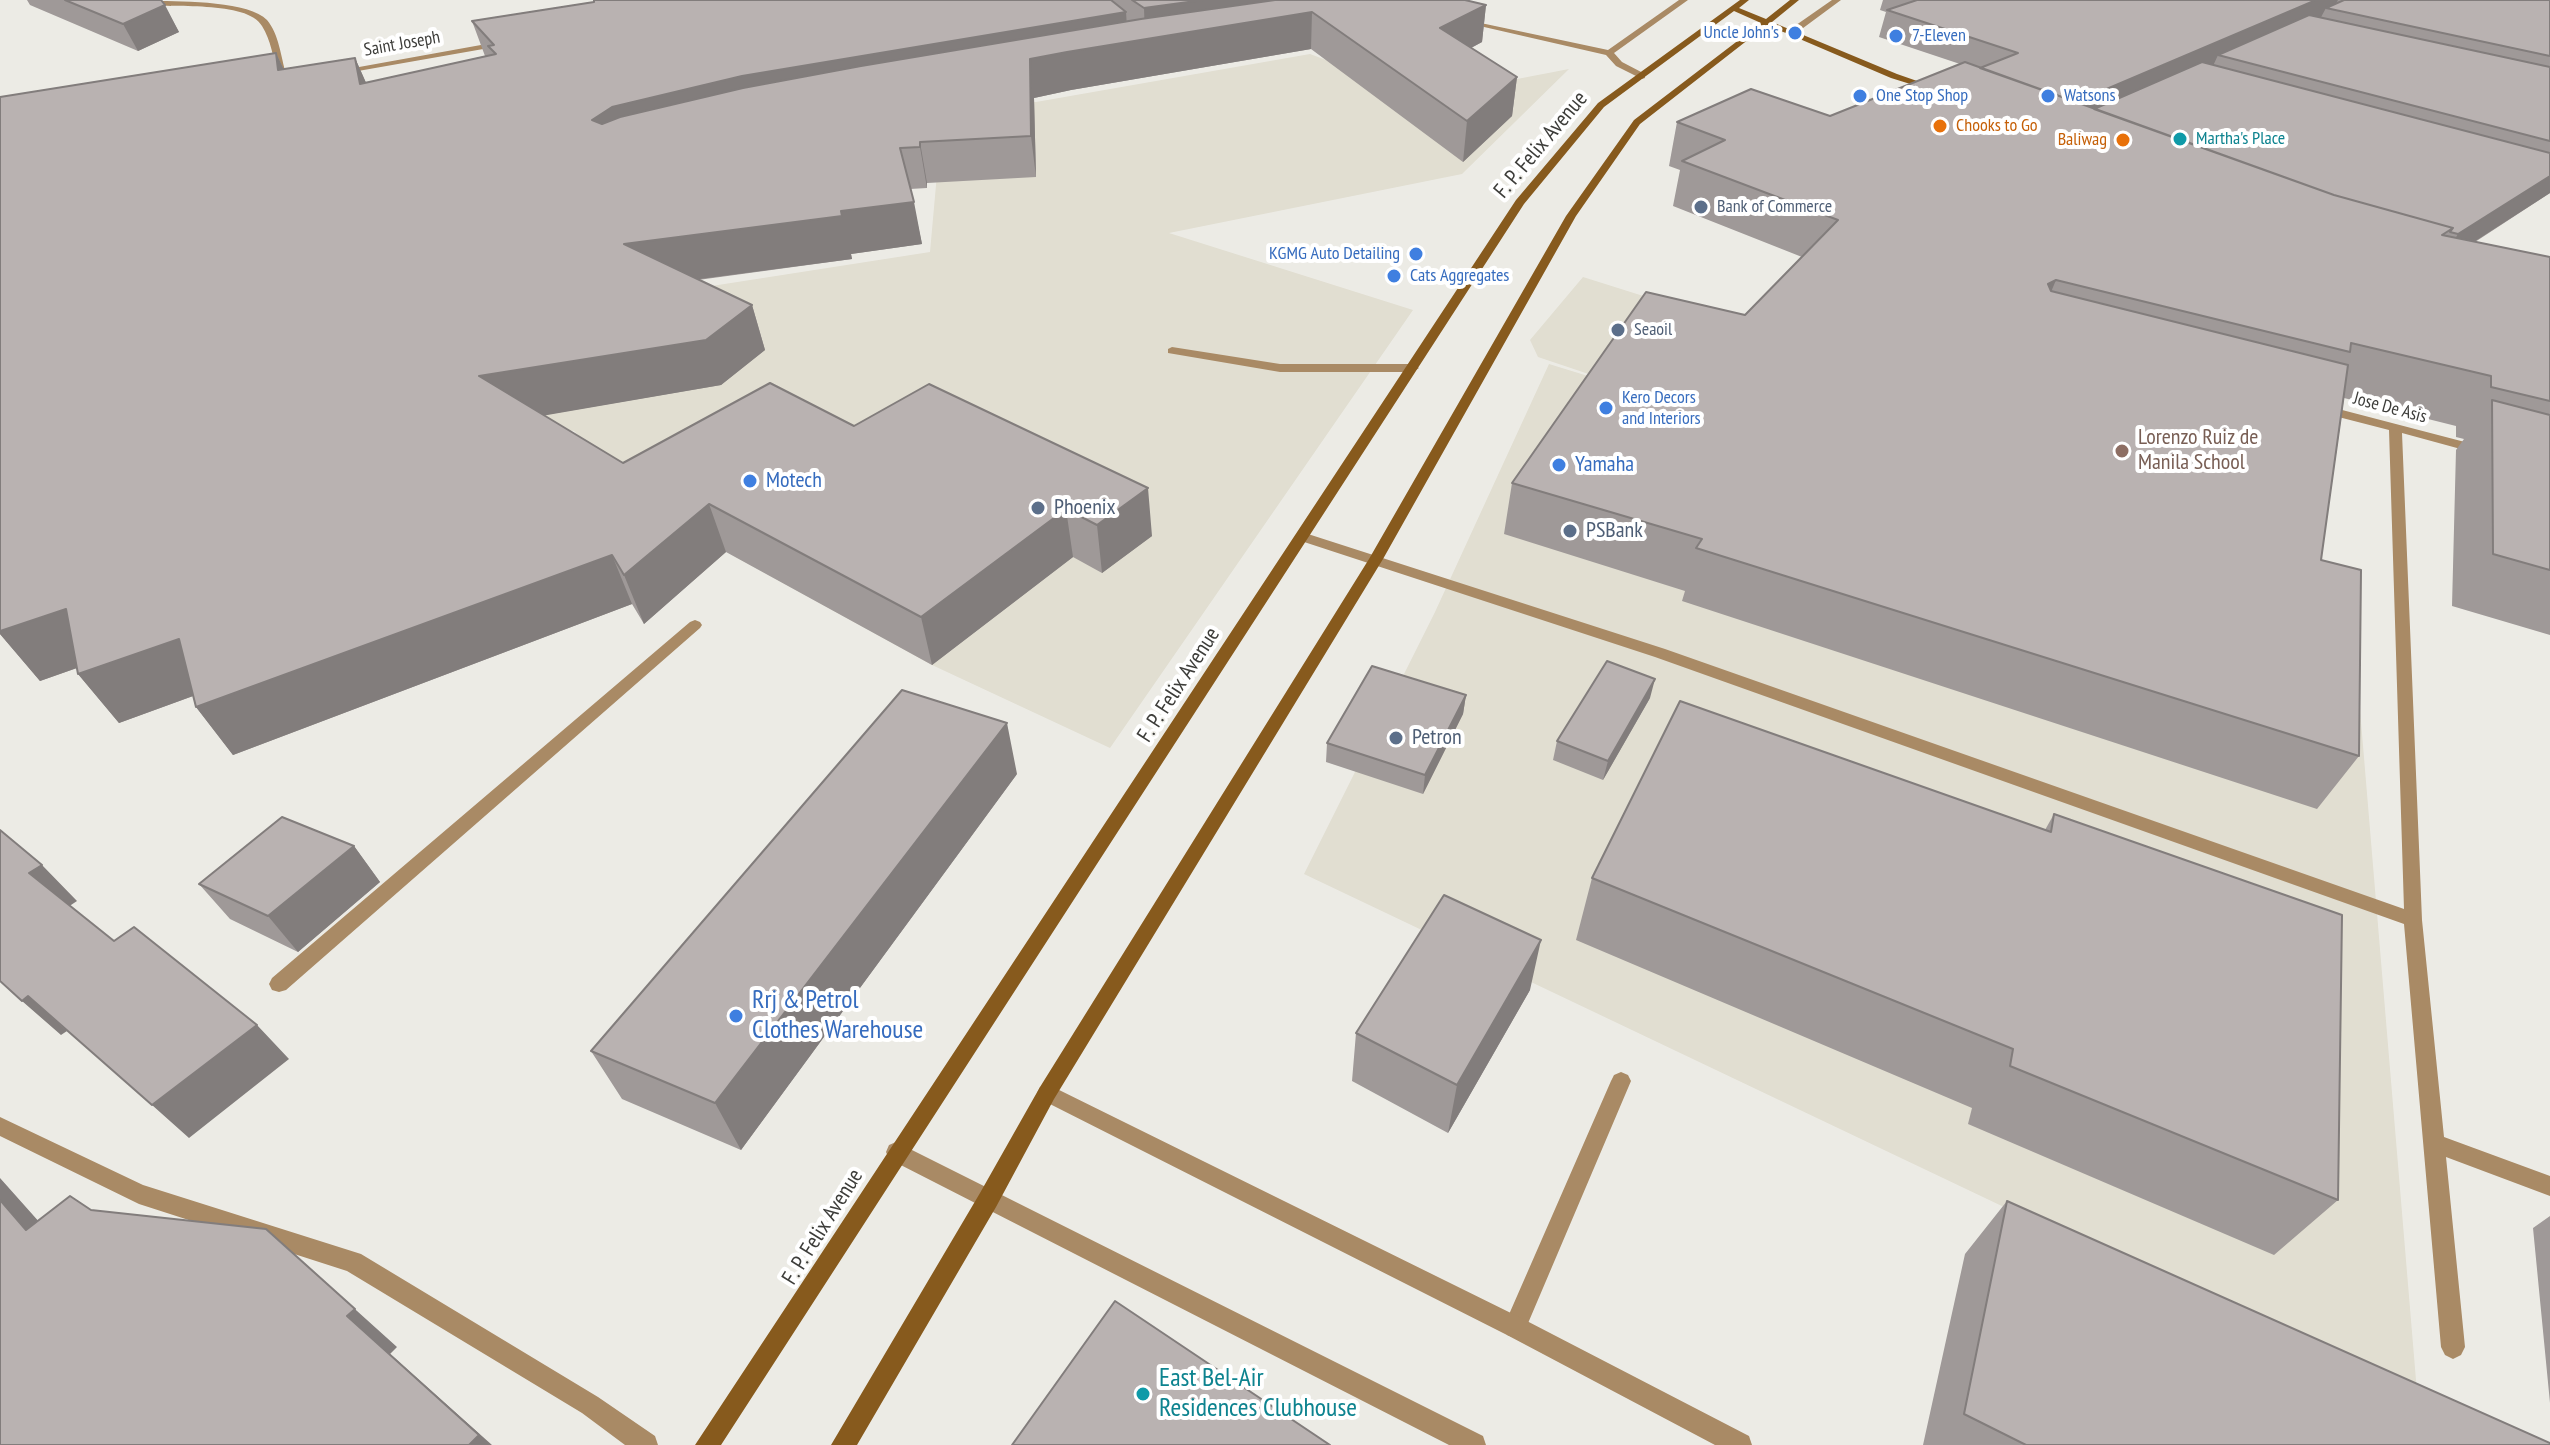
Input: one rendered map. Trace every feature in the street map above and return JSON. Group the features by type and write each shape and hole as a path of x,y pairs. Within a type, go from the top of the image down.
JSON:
{"main road":[{"path":"843,1445 988,1200 1047,1093 1376,559 1571,216 1637,122 1795,0"},
{"path":"1739,4 1766,22 1894,76 1944,93"},
{"name":"F. P. Felix Avenue","path":"707,1445 1531,186 1601,105 1739,4"}],"street":[{"path":"1609,53 1684,0"},
{"path":"1792,32 1837,0"},
{"path":"135,3 211,4 256,13 263,20 284,80"},
{"path":"1445,16 1609,53 1619,64 1642,76"},
{"name":"Saint Joseph","path":"330,72 515,41"},
{"path":"269,83 299,78"},
{"path":"1172,351 1280,368 1413,368"},
{"name":"Jose De Asis","path":"2305,404 2493,453"},
{"path":"2395,428 2413,920 2453,1347"},
{"path":"1303,537 1660,653 2413,920"},
{"path":"279,984 695,625"},
{"path":"1515,1327 1621,1081"},
{"path":"1047,1093 1515,1327 1740,1445"},
{"path":"0,1126 139,1194 353,1262 590,1405 646,1445"},
{"path":"2434,1143 2550,1186"},
{"path":"896,1152 1474,1445"}],"shaded area":[{"path":"1310,54 1353,70 1387,104 1569,69 1462,174 1169,233 1413,310 1110,748 932,665 647,508 574,431 537,426 244,140 641,297 930,252 943,107 1036,102"},
{"path":"1583,277 1748,329 2352,614 2418,1404 1304,874 1435,612 1549,364 1666,400 1538,357 1530,340"}],"building":[{"path":"65,0 161,0 165,5 123,24"},
{"path":"594,0 1111,0 1126,12 742,76 612,107 592,120 602,124 743,88 861,66 1275,0 1465,0 1486,5 1440,28 1517,77 1467,121 1312,12 1030,59 1031,136 920,142 920,147 900,148 914,202 841,211 842,216 624,244 752,305 706,340 479,376 623,463 770,383 854,426 929,384 1148,488 1097,525 1066,509 921,617 709,504 624,575 612,555 196,707 179,639 78,674 66,609 0,631 0,97 276,53 278,70 355,58 360,84 496,54 488,46 494,45 472,21"},
{"path":"1132,0 1203,0 1144,8"},
{"path":"1917,0 2316,0 2076,102 1980,68 2018,53 1887,10"},
{"path":"2344,0 2550,0 2550,56 2326,8"},
{"path":"2309,15 2550,67 2550,141 2218,55"},
{"path":"1965,62 2334,195 2453,228 2442,235 2550,257 2550,401 2491,387 2491,376 2351,343 2350,352 2056,280 2048,284 2051,291 2348,365 2321,560 2361,570 2359,756 1696,548 1702,539 1512,483 1646,292 1745,315 1838,220 1682,161 1725,140 1677,122 1751,89 1830,116"},
{"path":"2202,62 2550,153 2550,176 2458,234 2450,232 2453,228 2334,195 2094,109"},
{"path":"2492,400 2550,415 2550,570 2493,554"},
{"path":"1607,661 1655,679 1608,761 1557,741"},
{"name":"Petron","path":"1372,666 1466,695 1425,775 1327,743"},
{"path":"902,690 1007,723 715,1103 591,1051"},
{"path":"1680,701 2051,832 2054,814 2342,915 2338,1200 2010,1066 2013,1049 1592,878"},
{"path":"282,817 354,846 268,916 199,884"},
{"path":"0,830 42,865 29,873 114,941 134,927 257,1025 152,1105 28,996 22,1001 0,981"},
{"path":"1444,895 1541,940 1457,1085 1356,1033"},
{"path":"70,1196 91,1210 266,1229 355,1309 347,1316 479,1435 469,1445 0,1445 0,1200 26,1230"},
{"path":"2007,1201 2550,1445 2026,1445 1964,1414"},
{"path":"1115,1301 1330,1445 1012,1445"}],"place":[{"name":"Uncle John's","path":"1795,33"},
{"name":"7-Eleven","path":"1896,36"},
{"name":"One Stop Shop","path":"1860,96"},
{"name":"Watsons","path":"2048,96"},
{"name":"Chooks to Go","path":"1940,126"},
{"name":"Martha's Place","path":"2180,139"},
{"name":"Baliwag","path":"2123,140"},
{"name":"Bank of Commerce","path":"1701,207"},
{"name":"KGMG Auto Detailing","path":"1416,254"},
{"name":"Cats Aggregates","path":"1394,276"},
{"name":"Seaoil","path":"1618,330"},
{"name":"Kero Decors and Interiors","path":"1606,408"},
{"name":"Lorenzo Ruiz de Manila School","path":"2122,451"},
{"name":"Yamaha","path":"1559,465"},
{"name":"Motech","path":"750,481"},
{"name":"Phoenix","path":"1038,508"},
{"name":"PSBank","path":"1570,531"},
{"name":"Petron","path":"1396,738"},
{"name":"Rrj & Petrol Clothes Warehouse","path":"736,1016"},
{"name":"East Bel-Air Residences Clubhouse","path":"1143,1394"}]}
